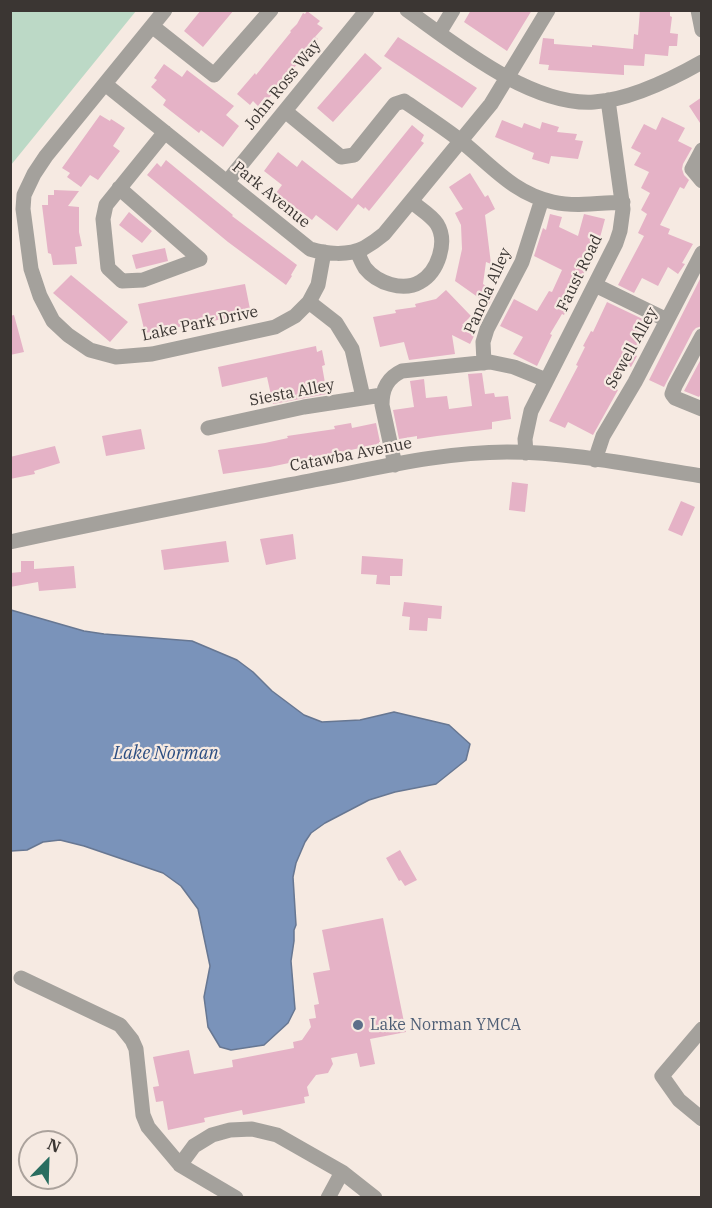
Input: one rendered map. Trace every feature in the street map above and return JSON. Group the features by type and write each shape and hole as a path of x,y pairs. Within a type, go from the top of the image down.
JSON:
{"street":[{"name":"Lake Park Drive","path":"165,10 46,156 24,195 22,209 31,269 40,296 53,321 90,350 116,357 152,354 275,327 295,316 309,302 318,285 324,252"},
{"path":"152,26 214,75 271,10"},
{"name":"John Ross Way","path":"227,182 367,10"},
{"path":"407,10 507,77 531,89 560,98 585,102 608,100 657,85 702,62"},
{"path":"439,33 453,10"},
{"name":"Park Avenue","path":"105,84 310,249 337,253 357,251 384,234 491,104 548,10"},
{"path":"698,10 702,30"},
{"name":"Faust Road","path":"526,453 525,439 528,422 537,398 620,231 622,202 608,100"},
{"path":"285,111 341,157 354,155 394,104 404,101 461,141 520,190 542,199 567,204 622,202"},
{"path":"119,188 200,259 143,280 122,281 108,268 103,219 106,205 119,188 165,132"},
{"path":"702,150 692,169 702,181"},
{"name":"Panola Alley","path":"484,363 483,342 487,329 522,262 542,199"},
{"path":"357,251 365,267 377,279 393,285 408,286 420,282 432,272 438,259 441,234 436,223 412,202"},
{"name":"Sewell Alley","path":"595,459 603,436 635,382 702,253"},
{"path":"595,285 667,320"},
{"path":"309,302 336,323 352,349 363,397"},
{"path":"702,336 672,394 675,398 702,409"},
{"path":"394,465 382,395 386,383 396,374 402,371 490,362 514,367 546,380"},
{"name":"Siesta Alley","path":"208,428 304,407 382,395"},
{"name":"Catawba Avenue","path":"10,542 240,494 418,460 475,453 572,456 702,476"},
{"path":"21,978 120,1025 125,1030 136,1048 143,1115 148,1127 180,1165 236,1197"},
{"path":"702,1029 662,1076 679,1100 702,1119"},
{"path":"180,1165 194,1146 212,1135 230,1130 252,1129 277,1135 342,1172 375,1197"},
{"path":"328,1197 342,1172"}],"green space":[{"path":"10,11 136,11 11,165"}],"water":[{"name":"Lake Norman","path":"11,610 84,631 192,641 237,660 304,715 322,722 360,720 394,712 449,725 470,744 466,760 436,784 369,800 311,833 296,863 293,877 296,925 291,961 295,1009 288,1023 264,1045 231,1050 220,1047 208,1027 204,997 210,966 198,909 181,886 163,873 60,840 43,842 27,850 11,851"}],"building":[{"path":"201,10 234,10 203,47 184,31"},
{"path":"471,10 532,10 507,51 464,22"},
{"path":"640,10 670,10 672,17 670,33 678,34 677,46 669,46 668,56 645,54 644,66 624,65 624,75 548,70 549,65 539,64 543,38 554,39 554,44 633,49 634,34 638,35"},
{"path":"307,11 320,21 317,24 323,28 315,37 318,39 268,99 265,97 258,106 253,101 250,105 237,94 255,73 256,75 291,32 303,13"},
{"path":"398,37 477,88 462,108 384,56"},
{"path":"365,53 382,68 333,122 317,108"},
{"path":"164,64 182,77 187,70 234,106 226,115 239,126 223,147 201,130 199,133 163,105 166,100 151,87 157,80 154,78"},
{"path":"702,97 702,126 689,106"},
{"path":"100,115 125,128 113,146 120,151 98,180 90,175 81,187 67,177 70,173 62,168"},
{"path":"662,117 685,128 678,141 692,148 682,169 689,180 684,189 680,187 660,225 670,229 668,234 693,244 678,274 668,267 658,286 642,278 634,293 618,285 644,236 638,233 647,214 641,210 650,193 641,188 649,172 634,165 641,153 631,148 644,124 656,130"},
{"path":"502,120 522,128 524,123 540,129 542,122 559,127 557,132 577,134 575,140 583,141 578,159 551,156 549,164 532,159 534,153 495,137"},
{"path":"412,125 424,135 421,141 424,143 369,211 358,204 337,231 316,215 312,220 276,193 282,185 264,171 278,152 297,167 302,160 352,199"},
{"path":"166,160 232,216 297,265 286,285 228,242 147,175 157,163 161,167"},
{"path":"470,173 485,197 488,195 495,209 485,215 491,264 486,262 483,284 494,291 489,305 455,281 462,249 461,225 455,213 463,209 449,187"},
{"path":"54,190 79,191 68,206 79,207 79,232 82,246 75,247 77,264 53,265 51,254 48,253 42,205 48,205 48,195 54,195"},
{"path":"129,212 152,231 142,243 119,225"},
{"path":"550,214 562,217 559,227 578,236 584,214 605,219 598,245 581,279 565,300 570,302 564,315 562,314 550,334 552,335 537,366 513,354 523,337 500,326 514,299 537,311 549,291 552,292 562,270 534,256 543,228 546,230"},
{"path":"165,248 168,261 136,269 132,255"},
{"path":"71,275 128,322 110,342 53,293"},
{"path":"702,275 702,326 693,331 664,387 649,380"},
{"path":"245,284 251,314 145,333 138,304"},
{"path":"446,290 471,316 462,325 476,332 470,344 452,335 455,354 409,360 404,342 380,347 373,317 396,313 395,310 416,307 415,304 436,299"},
{"path":"607,302 651,323 631,367 619,361 607,384 618,390 593,435 568,422 565,428 549,421 578,366 576,365 585,347 583,346 591,331 593,332"},
{"path":"14,315 24,352 10,355 10,316"},
{"path":"316,346 317,352 322,350 325,365 322,366 327,394 273,404 267,377 222,387 218,367"},
{"path":"702,357 702,392 699,397 684,391"},
{"path":"482,373 485,394 494,393 495,397 508,396 511,419 492,422 492,429 417,439 417,436 399,439 393,410 414,407 410,381 424,379 426,398 447,396 449,409 472,406 468,374"},
{"path":"351,423 352,428 376,423 379,444 270,467 223,474 218,450 335,429 334,426"},
{"path":"141,429 145,449 106,456 102,436"},
{"path":"55,446 60,463 34,471 35,474 10,479 10,457"},
{"path":"512,482 528,484 525,512 509,510"},
{"path":"681,501 695,507 682,536 668,530"},
{"path":"293,534 296,559 266,565 260,539"},
{"path":"226,541 229,562 164,570 161,550"},
{"path":"362,556 403,559 402,576 390,576 390,585 376,584 377,575 361,574"},
{"path":"21,561 34,561 34,569 74,566 76,588 39,591 38,582 10,587 10,573 21,572"},
{"path":"404,602 442,606 441,619 428,618 427,631 409,630 410,617 402,616"},
{"path":"400,850 417,880 405,886 401,880 399,881 386,858"},
{"name":"Lake Norman YMCA","path":"383,918 406,1032 370,1039 375,1064 360,1067 357,1053 331,1058 333,1064 328,1073 316,1075 307,1087 309,1096 304,1097 305,1103 243,1115 242,1110 204,1118 205,1122 168,1130 163,1101 156,1102 153,1087 159,1086 153,1057 189,1050 194,1074 233,1067 232,1060 294,1048 293,1042 302,1040 311,1027 309,1019 316,1018 314,1005 319,1004 313,973 330,970 322,930"}],"place":[{"name":"Lake Norman YMCA","path":"358,1025"}]}
